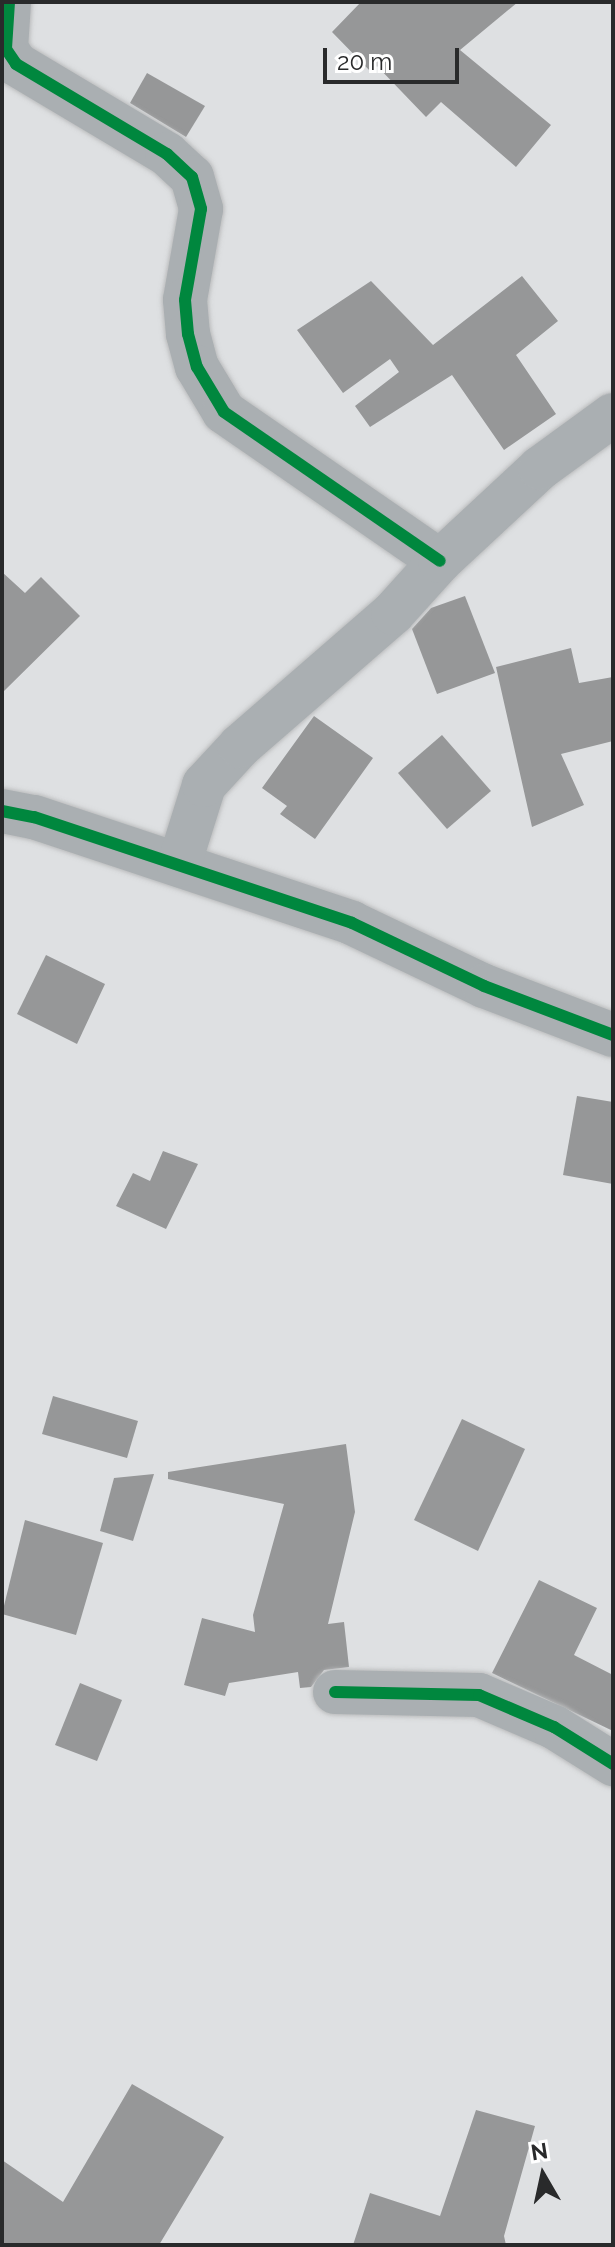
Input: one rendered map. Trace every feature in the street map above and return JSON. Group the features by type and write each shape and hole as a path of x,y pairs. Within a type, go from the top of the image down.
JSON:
{"street":[{"path":"9,2 6,49 16,64 167,154 192,177 201,209 185,300 188,334 197,367 224,412 440,561"},
{"path":"179,865 204,785 240,746 393,613 440,561 540,468 613,415"},
{"path":"2,811 34,817 352,923 484,986 613,1035"},
{"path":"335,1692 479,1695 554,1727 613,1764"}],"building":[{"path":"361,2 518,2 460,50 551,125 516,167 441,102 426,117 377,66 371,72 332,32"},
{"path":"147,73 205,106 186,137 130,103"},
{"path":"522,276 558,321 516,355 556,414 504,450 452,375 370,427 355,406 399,372 390,359 343,393 297,330 371,281 433,345"},
{"path":"2,572 25,593 41,577 80,616 2,693"},
{"path":"465,596 495,673 437,694 412,629 431,608"},
{"path":"571,648 579,683 613,677 613,741 561,754 584,805 532,827 496,667"},
{"path":"314,716 373,758 315,839 280,814 287,806 262,788"},
{"path":"442,735 491,791 447,829 398,773"},
{"path":"46,955 105,984 77,1044 17,1014"},
{"path":"577,1096 613,1102 613,1184 563,1175"},
{"path":"163,1151 198,1164 166,1229 116,1206 133,1173 150,1181"},
{"path":"53,1396 138,1421 127,1458 42,1434"},
{"path":"462,1419 525,1449 478,1551 414,1520"},
{"path":"346,1444 355,1512 328,1624 344,1622 349,1667 324,1670 311,1687 300,1688 298,1672 229,1683 225,1696 184,1685 202,1618 255,1632 253,1615 284,1504 168,1479 168,1472"},
{"path":"154,1474 133,1541 100,1531 114,1478"},
{"path":"25,1520 103,1543 76,1635 2,1614"},
{"path":"539,1580 597,1608 574,1655 613,1675 613,1731 492,1673"},
{"path":"80,1683 122,1700 97,1761 55,1745"},
{"path":"132,2084 224,2137 159,2245 2,2245 2,2160 63,2202"},
{"path":"476,2110 535,2126 504,2236 506,2245 353,2245 370,2193 440,2216"}],"cycle path":[{"path":"9,2 6,49 16,64 167,154 192,177 201,209 185,300 188,334 197,367 224,412 440,561"},
{"path":"2,811 34,817 352,923 484,986 613,1035"},
{"path":"335,1692 479,1695 554,1727 613,1764"}]}
